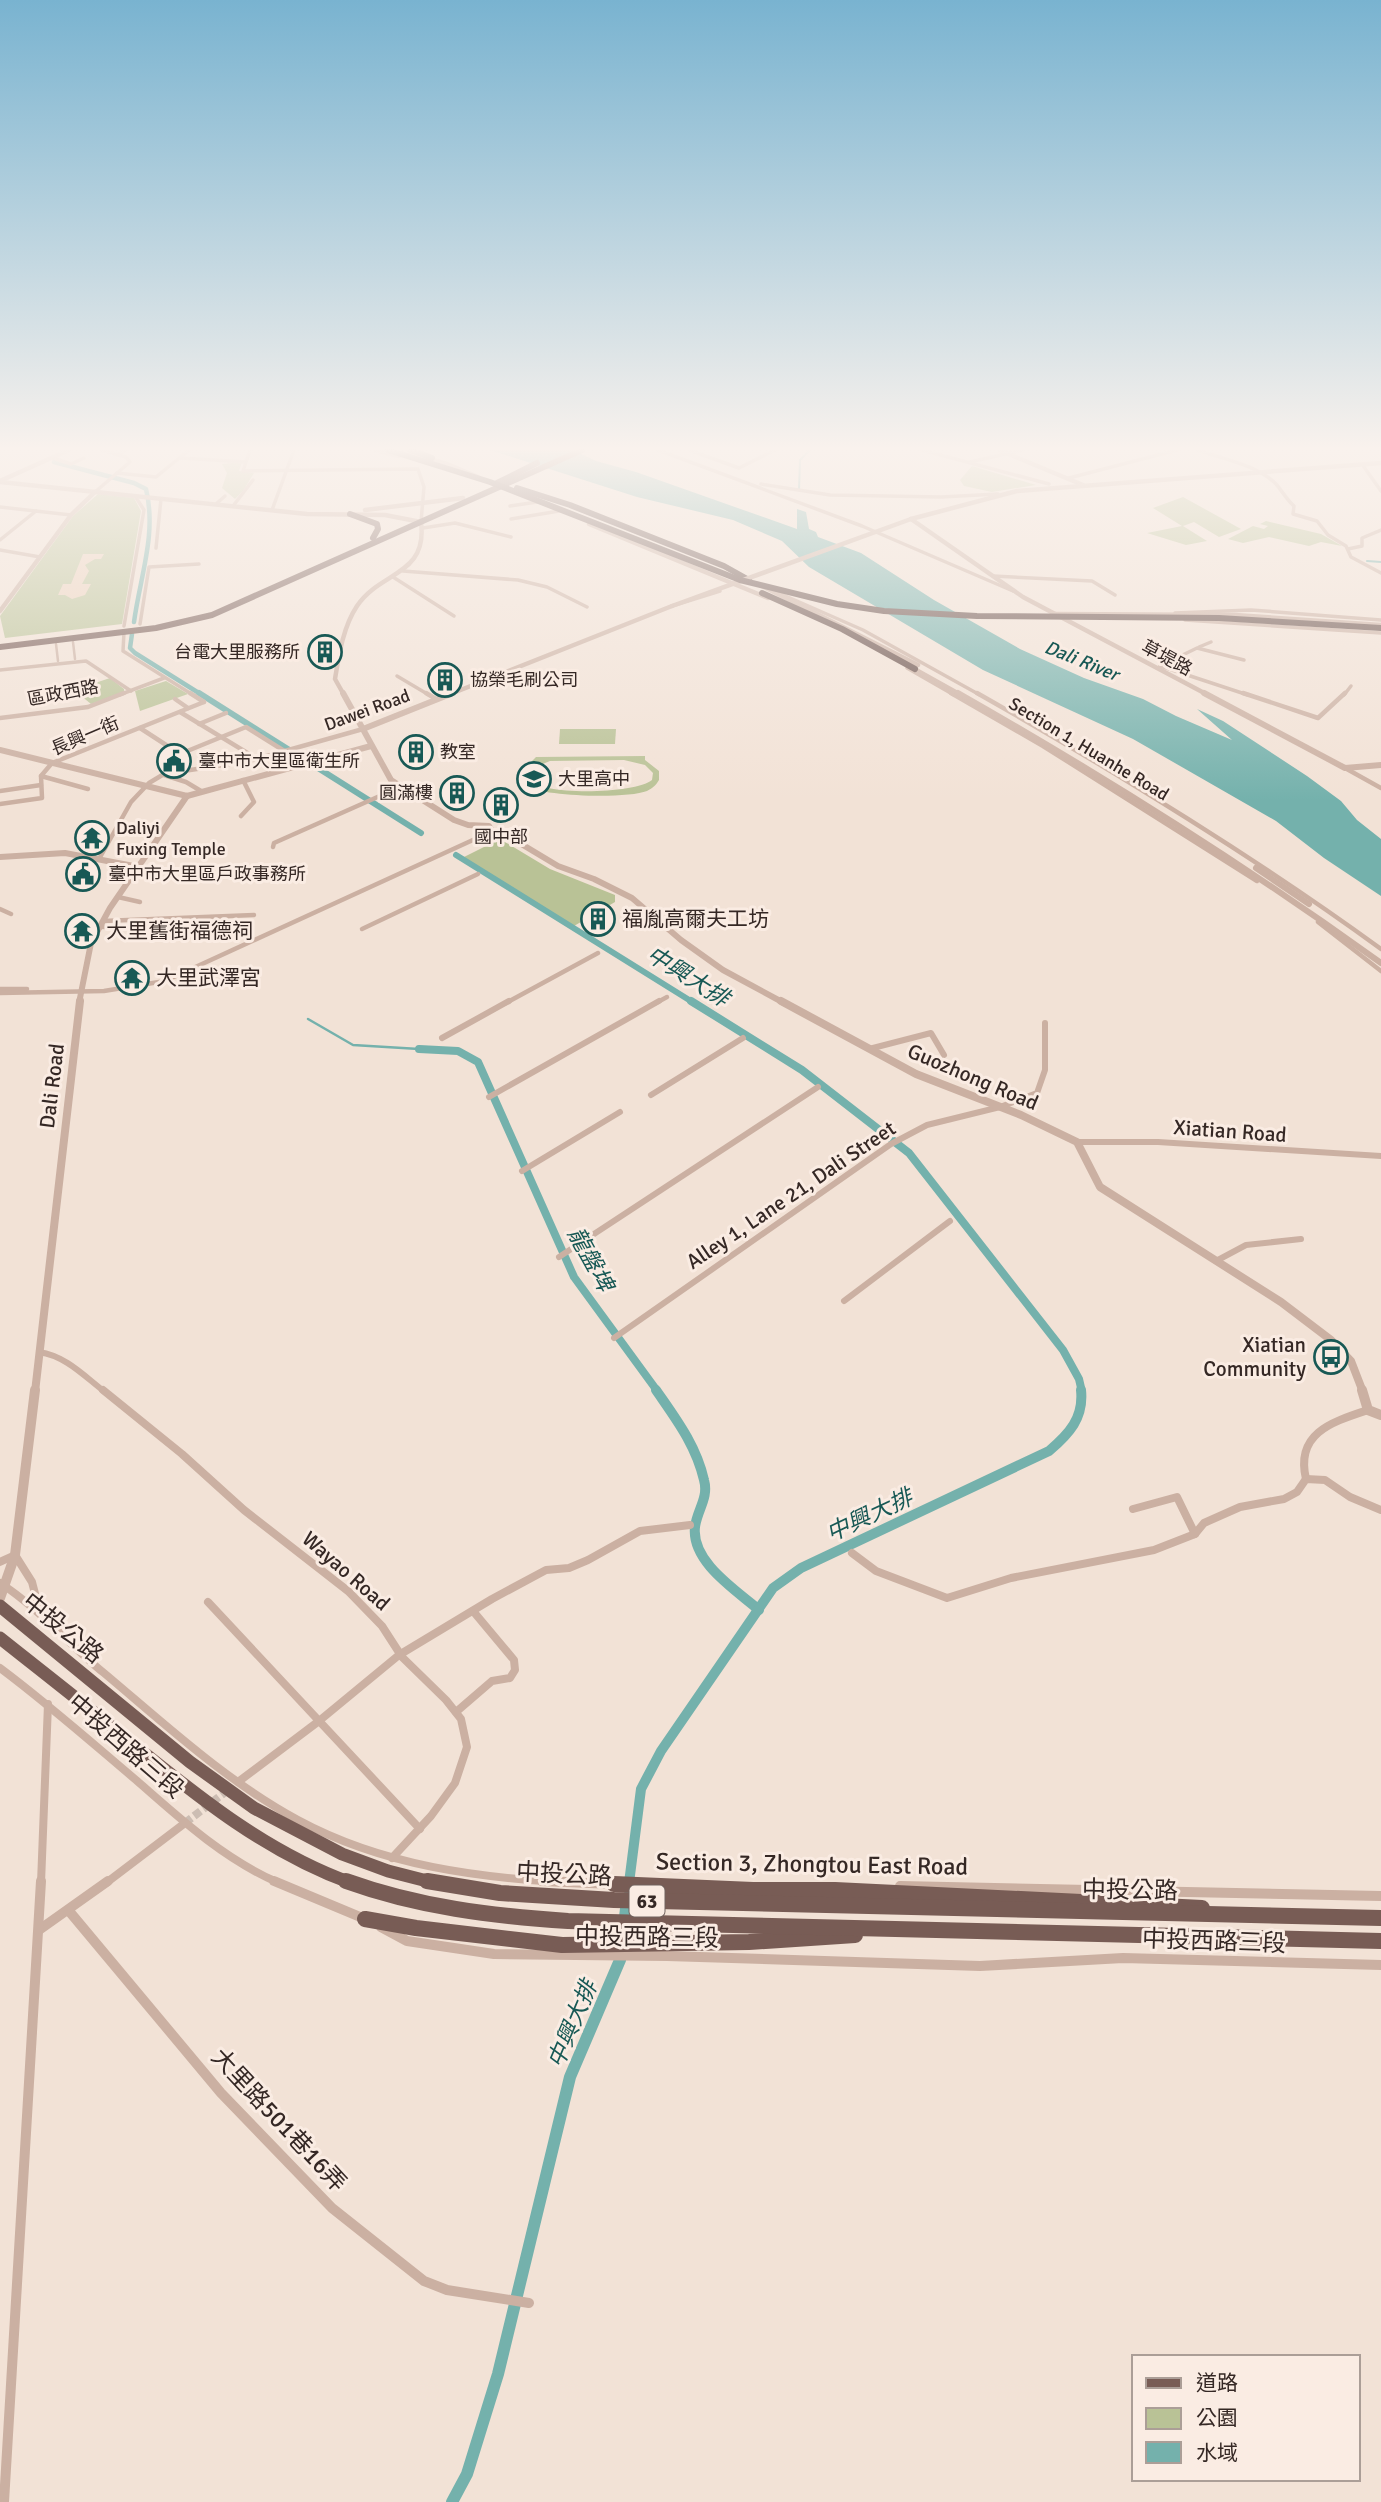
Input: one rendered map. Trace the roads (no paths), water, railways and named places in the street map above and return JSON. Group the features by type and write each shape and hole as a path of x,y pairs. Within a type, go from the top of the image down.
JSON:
{"highway":[{"path":"700,567 813,615 915,669"},
{"path":"709,567 766,588 853,607 913,615 965,618 1166,615"},
{"path":"716,567 740,576 829,599 952,614 1166,615 1381,627"},
{"path":"722,567 749,580"}],"main road":[{"path":"124,629 180,618 220,606 308,567"},
{"path":"0,645 183,623 224,611 322,567"},
{"name":"中投公路","path":"0,1606 214,1781 282,1824 312,1839 374,1866 413,1878 490,1892 614,1900 1381,1918"},
{"name":"中投公路","path":"0,1638 167,1772 247,1832 335,1878 396,1898 443,1909 545,1920 1381,1941"},
{"path":"625,1884 1185,1905 1257,1917"},
{"path":"365,1919 416,1928 621,1951 928,1930"}],"street":[{"path":"0,611 33,567"},
{"path":"134,567 123,651 164,678"},
{"path":"140,624 149,567 153,567"},
{"name":"Guozhong Road","path":"407,567 357,606 334,682 363,729 384,771 400,787 454,820 480,827 478,832 503,833 558,866 594,879 632,898 681,940 723,970 916,1074 1000,1107 1077,1142"},
{"name":"Section 1, Huanhe Road","path":"693,567 809,616 915,669 1051,746 1320,917 1381,962"},
{"name":"Section 1, Huanhe Road","path":"716,567 877,642 1081,759 1285,886 1381,957"},
{"name":"Dawei Road","path":"144,785 162,775 258,759 363,729 672,606 780,567"},
{"path":"957,567 1013,591"},
{"name":"草堤路","path":"980,567 1013,591 1054,614 1345,768"},
{"path":"403,571 449,576 479,574 534,582 587,607"},
{"path":"993,576 1055,577"},
{"path":"993,576 1092,581 1115,595"},
{"path":"393,577 454,616"},
{"path":"672,606 683,605 734,584"},
{"name":"Section 1, Huanhe Road","path":"768,590 793,598 882,641 1039,729 1261,865 1381,949"},
{"path":"129,598 144,597"},
{"path":"1054,614 1176,616 1381,627"},
{"path":"1063,618 1176,616"},
{"path":"73,642 75,659"},
{"path":"1158,667 1211,642"},
{"path":"56,644 58,661"},
{"name":"Section 1, Huanhe Road","path":"872,648 1043,746 1273,891 1381,971"},
{"path":"1197,648 1244,660"},
{"path":"0,670 86,661 131,691"},
{"path":"1158,667 1318,718 1342,698 1351,686"},
{"path":"397,676 436,699"},
{"name":"區政西路","path":"0,718 84,708 164,678"},
{"name":"長興一街","path":"0,804 42,798 40,776 52,763 204,702 164,678"},
{"path":"175,699 188,708"},
{"path":"180,712 277,771"},
{"path":"199,724 226,713"},
{"path":"140,727 178,754 246,727 308,763"},
{"path":"0,750 187,796 371,747"},
{"path":"1345,768 1381,765"},
{"path":"1345,768 1381,788"},
{"path":"162,775 186,782 201,791"},
{"path":"40,776 88,789"},
{"path":"242,816 254,802 243,780"},
{"path":"0,791 41,785"},
{"path":"99,859 113,841 124,810 144,785"},
{"path":"273,847 274,843 400,787"},
{"path":"21,788 22,800"},
{"name":"Dali Road","path":"0,1598 2,1584 15,1555 81,990 91,943 118,897 187,796"},
{"path":"0,991 81,990 141,986 164,981 489,832"},
{"path":"0,857 62,853 139,867"},
{"path":"362,929 478,874"},
{"path":"118,897 140,902"},
{"path":"0,909 11,914"},
{"path":"101,924 254,915"},
{"path":"101,924 161,926"},
{"path":"442,1038 598,953"},
{"path":"489,1097 667,997"},
{"name":"Alley 1, Lane 21, Dali Street","path":"614,1338 891,1144 927,1125 1000,1107 1037,1093 1045,1070 1045,1023"},
{"path":"869,1049 931,1033 944,1055"},
{"path":"651,1096 743,1038"},
{"path":"559,1257 818,1087"},
{"path":"522,1171 620,1112"},
{"path":"1077,1142 1100,1187 1281,1302 1331,1340 1351,1361 1359,1376 1368,1410"},
{"name":"Xiatian Road","path":"1077,1142 1158,1142 1381,1156"},
{"path":"844,1300 950,1221"},
{"path":"1216,1261 1246,1245 1301,1239"},
{"name":"Wayao Road","path":"39,1352 54,1354 69,1363 174,1446 241,1508 318,1566 381,1623 400,1655 456,1712"},
{"path":"852,1553 876,1571 947,1598 1012,1578 1154,1550 1195,1534 1204,1523 1240,1507 1284,1499 1297,1492 1306,1479 1302,1455 1307,1445 1337,1421 1368,1410 1381,1415"},
{"path":"1306,1479 1325,1480 1350,1497 1381,1510"},
{"path":"1133,1509 1177,1497 1195,1534"},
{"path":"239,1782 400,1655 473,1611 547,1570 569,1568 640,1531 690,1525"},
{"path":"0,1562 15,1555 33,1579 40,1613"},
{"name":"Section 3, Zhongtou East Road","path":"2,1584 40,1613 73,1648 239,1782 299,1821 393,1858 456,1872 539,1883 625,1884 645,1880 1381,1896"},
{"path":"208,1602 420,1829"},
{"path":"393,1858 439,1810 463,1766 465,1729 456,1712 492,1681 510,1678 515,1670 514,1660 473,1611"},
{"name":"中投西路三段","path":"0,1668 48,1704 185,1823 219,1848 274,1881 365,1919"},
{"path":"4,2502 39,1930 48,1704"},
{"path":"39,1930 69,1911 185,1823"},
{"name":"大里路501巷16弄","path":"69,1911 220,2093 332,2208 424,2281 447,2290 526,2302"},
{"name":"中投西路三段","path":"621,1951 667,1956 981,1966 1124,1958 1381,1965"}],"water":[{"path":"809,567 882,567 1020,649 1084,678 1143,699 1232,740 1197,709 1223,721 1341,801 1357,820 1381,839 1381,896 1324,858 1276,821 1133,739 983,670"}],"waterway":[{"name":"中興大排","path":"134,622 144,567"},
{"name":"中興大排","path":"132,634 130,648 135,653 202,695"},
{"name":"中興大排","path":"199,693 421,833"},
{"name":"中興大排","path":"456,855 694,1003"},
{"name":"中興大排","path":"691,1001 802,1070 909,1153 1063,1350 1079,1379 1082,1392"},
{"name":"龍盤埤","path":"308,1019 353,1045 419,1049"},
{"name":"龍盤埤","path":"419,1049 458,1051 478,1062 574,1277 658,1392"},
{"name":"龍盤埤","path":"656,1390 691,1444 704,1480 705,1493 695,1527 700,1552 717,1574 758,1609"},
{"name":"中興大排","path":"758,1609 773,1588 801,1568 1049,1451 1074,1425 1080,1409 1081,1390"},
{"name":"中興大排","path":"629,1883 641,1789 661,1751 758,1609"},
{"name":"中興大排","path":"628,1888 629,1881"},
{"name":"中興大排","path":"452,2502 467,2474 498,2374 570,2077 620,1960 627,1900"}],"tunnel":[{"path":"185,1823 228,1790"}],"place":[{"name":"台電大里服務所","path":"325,652"},
{"name":"協榮毛刷公司","path":"445,680"},
{"name":"教室","path":"416,752"},
{"name":"臺中市大里區衛生所","path":"174,761"},
{"name":"大里高中","path":"534,779"},
{"name":"圓滿樓","path":"457,793"},
{"name":"國中部","path":"501,805"},
{"name":"Daliyi Fuxing Temple","path":"92,838"},
{"name":"臺中市大里區戶政事務所","path":"83,874"},
{"name":"福胤高爾夫工坊","path":"598,919"},
{"name":"大里舊街福德祠","path":"82,931"},
{"name":"大里武澤宮","path":"132,978"},
{"name":"Xiatian Community","path":"1331,1357"}],"water label":[{"name":"Dali River","path":"1082,660"}]}
